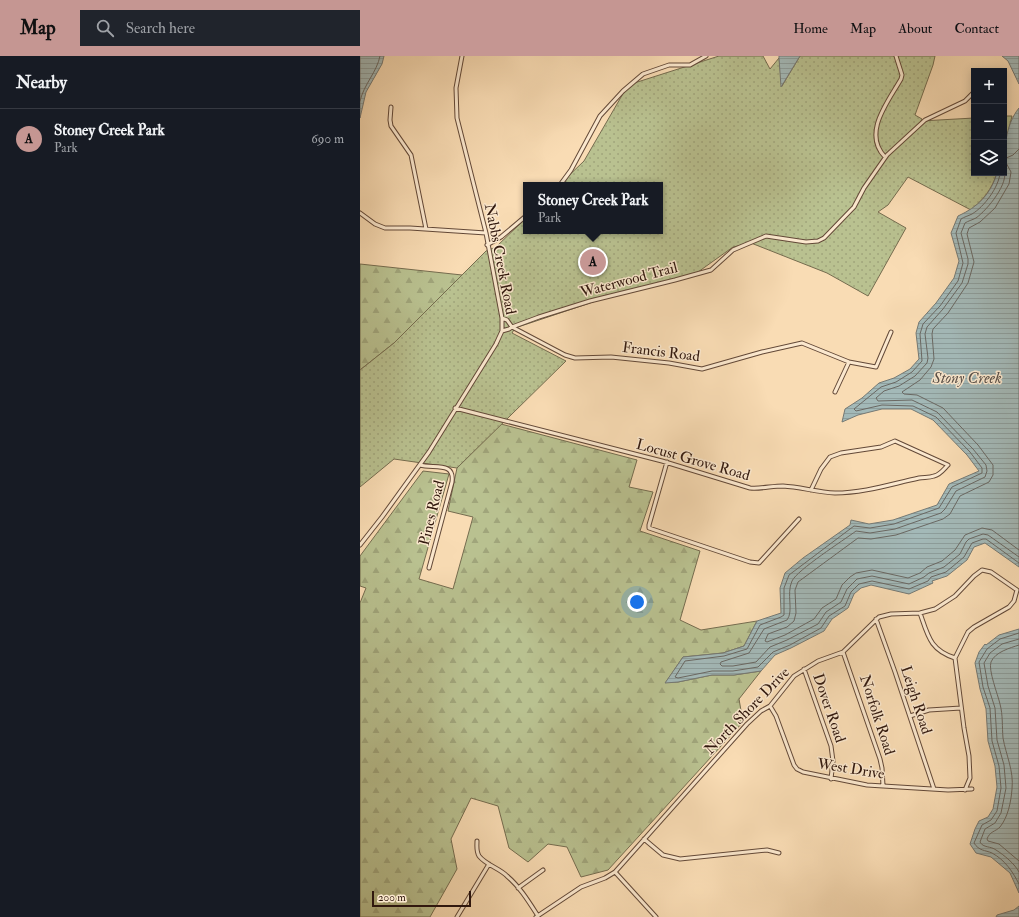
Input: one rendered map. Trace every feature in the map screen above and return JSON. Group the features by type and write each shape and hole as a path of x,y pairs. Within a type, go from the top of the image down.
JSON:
{"street":[{"name":"Nabbs Creek Road","path":"360,545 420,465 496,344 502,331 502,318 487,245 486,233 458,118 456,88 462,56"},
{"path":"562,182 571,170 600,116 623,91 643,74 669,65 690,65 706,56"},
{"path":"885,157 878,147 875,131 877,122 901,79 902,75 896,56"},
{"name":"Waterwood Trail","path":"512,327 590,301 711,270 732,250 766,236 811,242 824,238 854,207 864,188 885,157 925,120 965,101 971,95"},
{"path":"391,107 391,126 411,155 426,229"},
{"path":"360,213 375,224 385,228 486,233"},
{"path":"487,245 502,237 523,219"},
{"path":"502,318 507,320 512,327 509,330 502,331"},
{"name":"Francis Road","path":"512,327 570,358 611,356 669,363 702,369 762,352 802,343 849,362 876,367 891,332"},
{"path":"835,392 849,362"},
{"name":"Locust Grove Road","path":"455,408 667,462 750,488 758,489 784,486 811,490 835,493 858,491 920,477 935,476 943,471 948,465 895,441 882,447 830,456 821,469 811,490"},
{"path":"667,462 649,528 759,564 799,519"},
{"name":"Pines Road","path":"420,465 428,467 444,467 450,470 452,474 452,482 429,568"},
{"path":"876,618 886,615 920,613 935,609 950,601 974,576 982,570 990,572 1017,590 1014,601 1009,607 968,632 954,658 970,765 970,778 965,790"},
{"path":"920,613 927,635 933,645 944,654 954,658"},
{"name":"North Shore Drive","path":"537,916 581,887 605,878 615,872 747,724 761,711 770,706 794,676 818,662 843,652 876,618"},
{"name":"Leigh Road","path":"876,618 934,789"},
{"name":"Norfolk Road","path":"843,652 880,759 883,786"},
{"name":"Dover Road","path":"804,669 831,746 834,761 831,779"},
{"name":"West Drive","path":"770,706 776,716 795,768 803,772 863,785 934,789 972,789"},
{"path":"910,716 930,710 961,708"},
{"path":"644,839 663,854 680,859 770,850 779,853"},
{"path":"477,841 479,855 489,864 506,875 518,888 537,916"},
{"path":"457,917 489,864"},
{"path":"518,888 542,870"},
{"path":"615,872 656,917"}],"green space":[{"path":"719,56 763,56 770,69 779,58 782,86 800,56 935,56 915,115 922,119 921,121 971,118 971,176 996,176 990,189 971,210 908,177 888,205 878,212 906,228 868,296 827,273 751,243 733,247 691,277 599,300 515,328 512,333 566,361 457,468 394,459 360,487 360,370 394,343 486,251 496,247 523,221 523,234 663,234 663,182 562,182 584,161 628,85"},
{"path":"1007,116 1012,116 1007,137"},
{"path":"360,264 462,275 394,343 360,370"},
{"path":"501,424 637,460 629,487 653,492 640,531 700,551 680,620 701,630 757,621 744,646 723,653 683,657 666,682 678,682 712,675 734,675 761,671 739,699 743,722 608,870 581,877 567,847 548,844 528,862 509,848 498,806 471,798 451,839 457,869 430,917 360,917 360,603 366,588 360,586 360,556 423,471 449,474 419,579 453,589 473,517 448,511 457,468"}],"water":[{"path":"360,56 384,56 382,64 366,92 360,118"},
{"path":"779,56 800,56 781,87 779,58"},
{"path":"1002,56 1019,56 1019,84 1008,61"},
{"name":"Stony Creek","path":"1019,108 1019,567 985,543 974,547 967,560 947,576 932,581 933,583 909,594 871,585 861,588 854,594 848,608 832,619 824,631 775,655 761,671 734,675 712,675 665,683 683,657 723,653 744,646 757,621 781,613 780,588 785,573 803,558 850,525 851,520 869,524 893,520 937,505 949,484 979,471 967,455 933,420 911,409 882,409 858,415 842,422 845,409 862,398 879,383 894,378 910,369 919,359 916,333 919,322 936,303 954,278 959,261 951,233 958,216 978,204 983,199 996,176 1007,176 1007,134 1014,115"},
{"path":"1019,629 1019,893 1010,873 991,857 976,853 970,844 979,821 988,817 993,809 997,787 995,766 988,741 986,709 975,663 979,652 985,644 986,645 999,635"},
{"path":"1019,906 1019,917 996,917 997,915 1014,910"}],"place":[{"name":"Stoney Creek Park","path":"593,262"}]}
